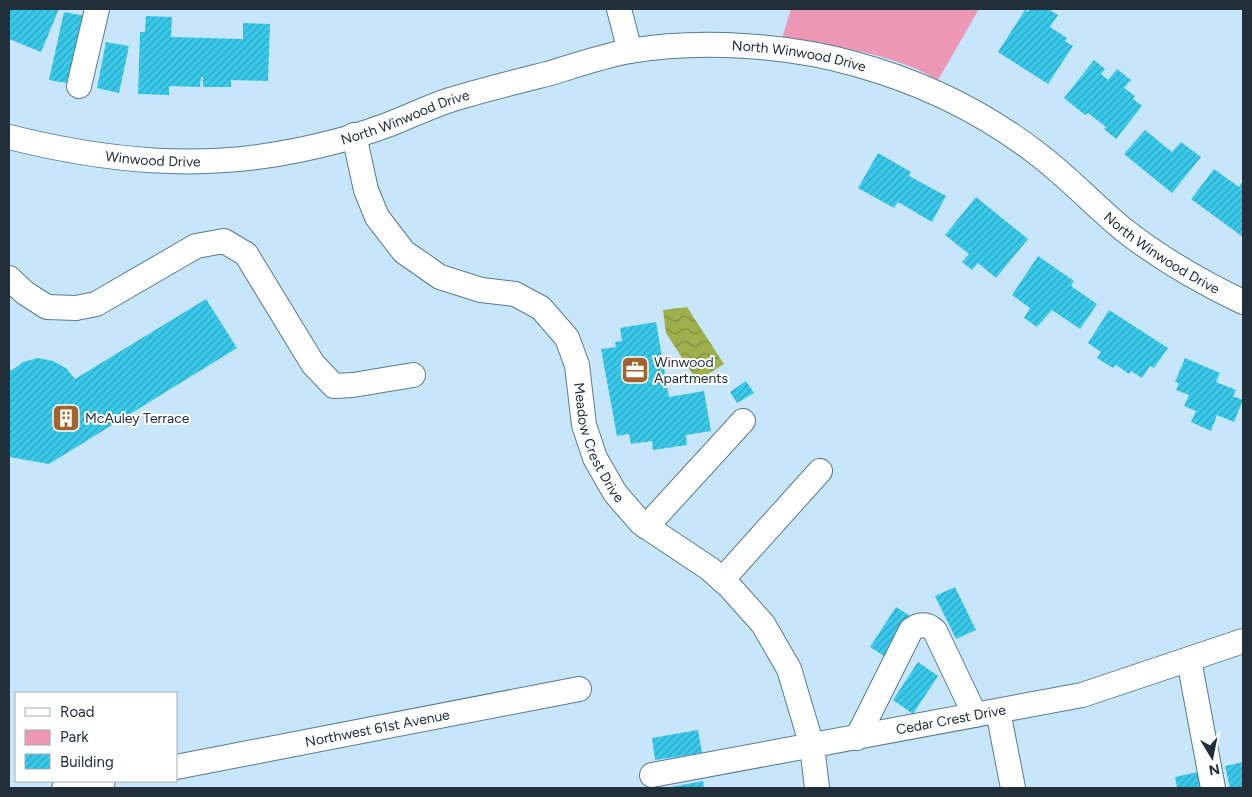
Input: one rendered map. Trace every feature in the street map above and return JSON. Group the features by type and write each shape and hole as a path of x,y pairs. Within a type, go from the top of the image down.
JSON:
{"street":[{"path":"80,86 96,9"},
{"path":"619,9 630,51"},
{"name":"North Winwood Drive","path":"299,150 375,130 450,100 630,51 682,47 754,46 805,53 854,63 900,78 952,101 995,125 1039,155 1123,229 1167,261 1212,288 1243,302"},
{"name":"Meadow Crest Drive","path":"354,135 366,190 377,217 404,252 440,277 482,290 515,294 541,308 567,338 577,365 584,424 595,458 615,493 646,527 722,580 763,624 789,669 812,746 817,788"},
{"name":"Winwood Drive","path":"9,137 67,152 128,160 197,162 250,158 299,150"},
{"path":"9,278 25,294 47,307 76,308 96,304 196,246 224,241 246,254 313,364 334,386 353,385 413,374"},
{"path":"646,527 743,421"},
{"path":"722,580 820,471"},
{"path":"857,738 910,630 922,625 927,625 935,631 975,715"},
{"name":"Cedar Crest Drive","path":"652,775 1082,695 1243,641"},
{"path":"1189,660 1213,788"},
{"name":"Northwest 61st Avenue","path":"178,766 579,689"},
{"path":"998,711 1013,788"},
{"path":"64,788 97,782"}],"green space":[{"path":"791,9 979,9 938,80 902,63 882,57 782,38"}],"water":[{"path":"687,307 724,364 697,381 666,333 663,310"}],"building":[{"path":"9,9 59,9 41,52 9,39"},
{"path":"1030,9 1048,9 1058,15 1050,27 1067,38 1065,41 1073,46 1048,84 998,52 1025,10 1028,12"},
{"path":"64,12 85,16 72,84 49,80"},
{"path":"146,16 172,17 171,37 243,39 243,23 270,24 268,81 231,80 231,87 203,87 203,77 201,77 200,87 169,86 169,95 138,94 140,32 145,32"},
{"path":"106,42 129,46 119,93 97,88"},
{"path":"1094,60 1105,69 1101,74 1108,80 1117,69 1131,80 1124,88 1135,96 1133,99 1142,106 1116,139 1104,129 1106,127 1088,113 1085,115 1064,98"},
{"path":"1145,130 1172,152 1181,142 1201,157 1172,193 1124,154"},
{"path":"878,153 911,172 909,176 946,196 932,222 898,202 894,208 858,188"},
{"path":"1214,169 1239,187 1243,181 1243,237 1191,199"},
{"path":"976,197 1028,239 996,278 978,263 972,270 962,262 969,254 945,235"},
{"path":"1038,256 1074,281 1071,286 1097,304 1080,329 1052,310 1037,327 1024,318 1030,308 1012,295"},
{"name":"McAuley Terrace","path":"206,299 237,348 49,464 9,457 9,367 11,371 23,362 38,358 53,361 66,368 75,379"},
{"path":"1109,310 1168,348 1154,368 1150,366 1142,378 1131,371 1129,374 1116,365 1113,368 1097,358 1101,352 1088,343"},
{"name":"Winwood Apartments","path":"656,322 669,397 704,391 711,431 686,435 687,445 653,450 652,441 631,444 629,434 617,436 601,349 616,347 615,342 622,341 620,328"},
{"path":"1185,358 1220,373 1216,382 1236,390 1233,396 1243,400 1234,422 1217,415 1211,431 1191,422 1196,411 1184,406 1189,395 1176,390 1179,383 1175,382"},
{"path":"746,381 754,393 737,403 730,392"},
{"path":"955,587 976,630 956,639 935,596"},
{"path":"896,607 915,619 889,659 870,647"},
{"path":"918,662 938,676 913,714 893,700"},
{"path":"698,730 702,753 655,760 652,738"},
{"path":"1243,762 1243,788 1230,788 1225,766"},
{"path":"1198,772 1201,788 1177,788 1175,777"},
{"path":"703,781 704,788 671,788 671,787"}],"place":[{"name":"Winwood Apartments","path":"635,370"},
{"name":"McAuley Terrace","path":"66,418"}]}
